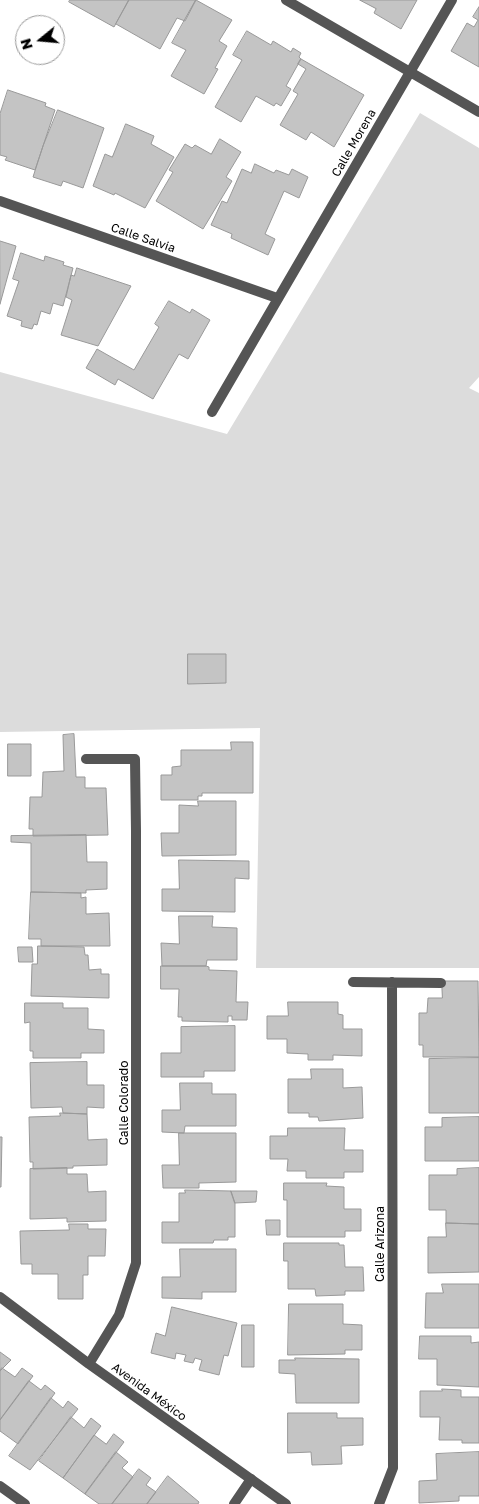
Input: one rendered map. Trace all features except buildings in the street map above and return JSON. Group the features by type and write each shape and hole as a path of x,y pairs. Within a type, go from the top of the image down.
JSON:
{"street":[{"path":"286,0 479,112"},
{"name":"Calle Morena","path":"212,412 452,0"},
{"name":"Calle Salvia","path":"0,201 277,298"},
{"name":"Calle Colorado","path":"86,759 135,759 136,831 136,1263 119,1315 89,1364"},
{"path":"353,982 441,983"},
{"name":"Calle Arizona","path":"379,1504 393,1468 392,982"},
{"name":"Avenida México","path":"0,1298 89,1364 286,1504"},
{"path":"234,1504 251,1479"},
{"path":"0,1486 25,1504"}],"shaded area":[{"path":"420,113 479,148 479,377 469,388 479,393 479,968 256,968 260,728 0,732 0,372 227,434"}]}
